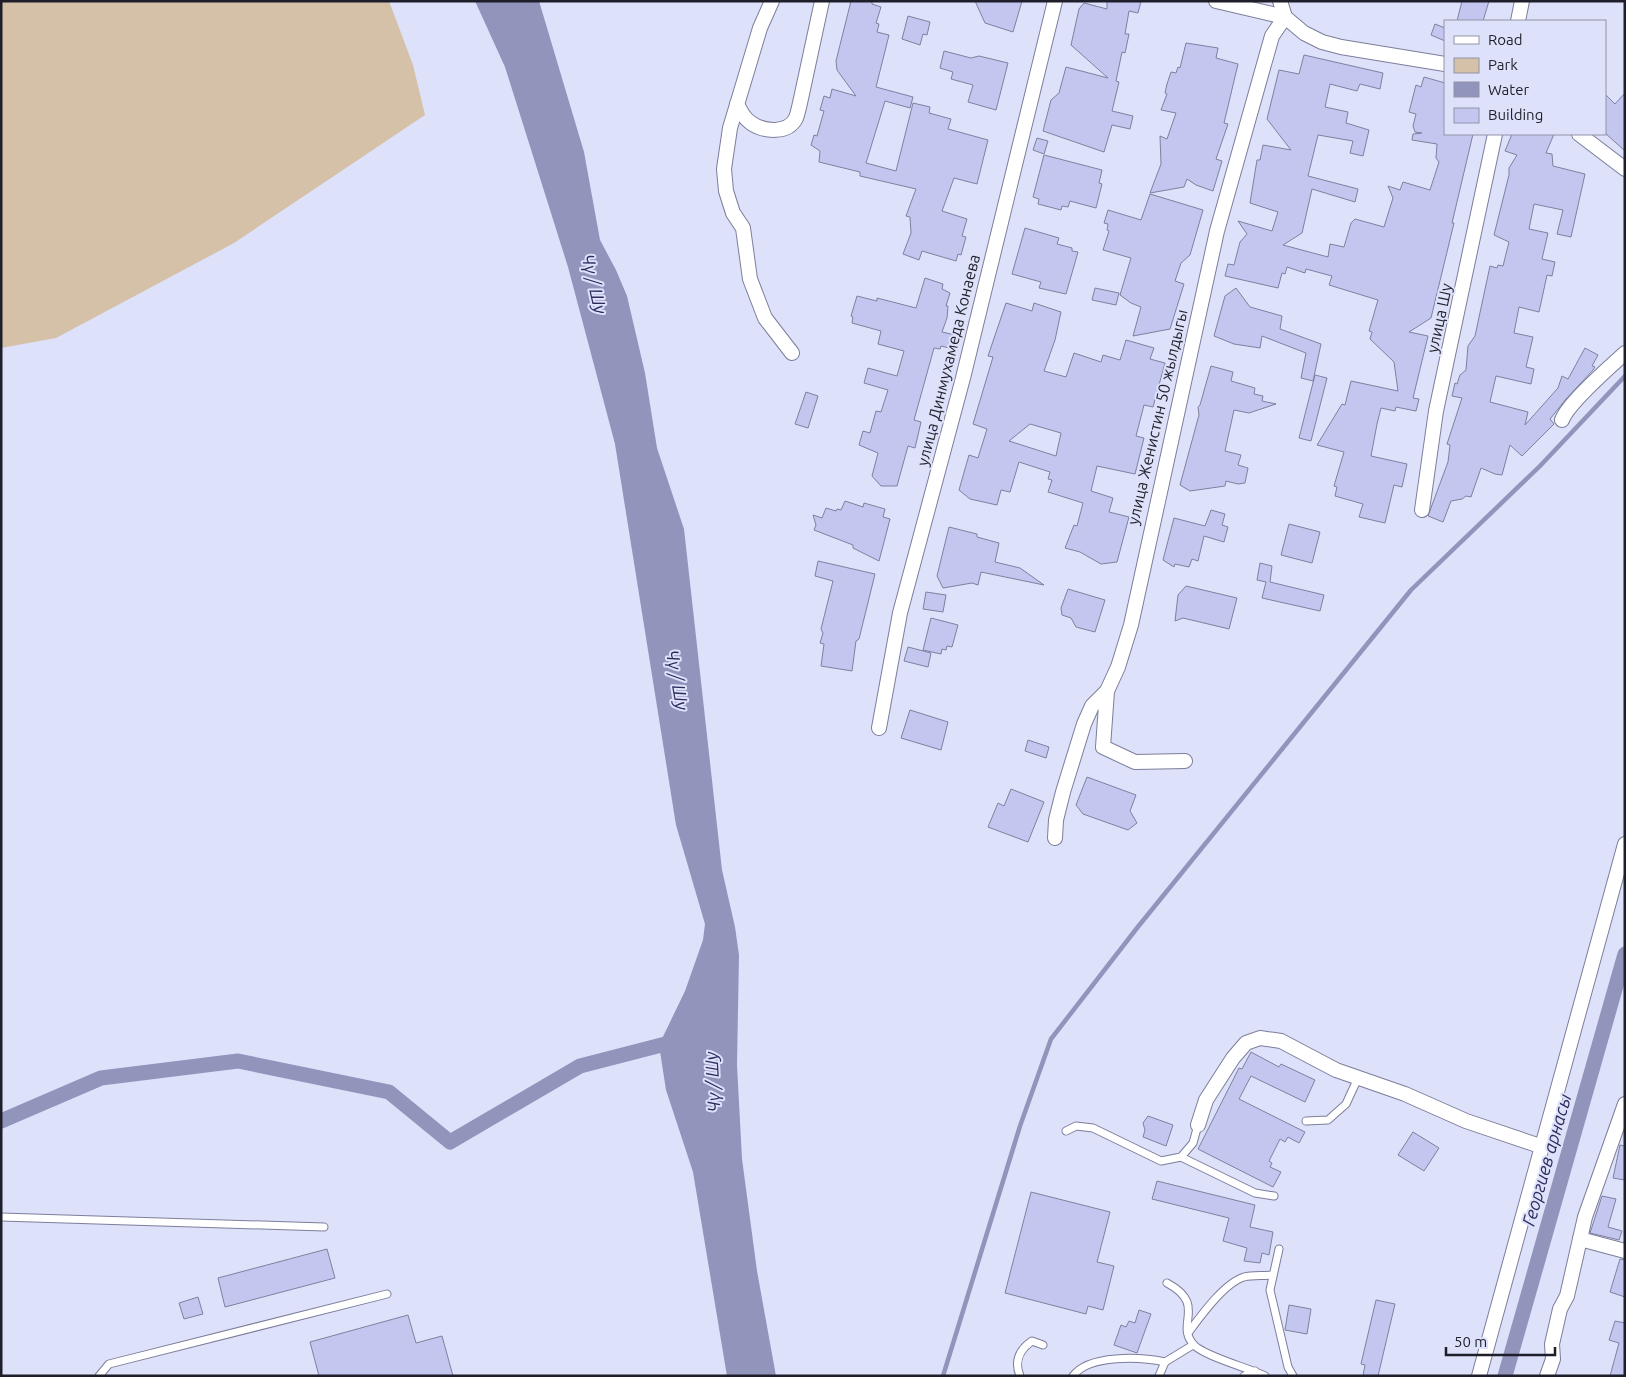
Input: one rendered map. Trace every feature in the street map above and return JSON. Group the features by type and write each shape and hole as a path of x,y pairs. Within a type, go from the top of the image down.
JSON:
{"street":[{"path":"772,1 760,28 737,104 726,147 724,169 726,191 732,213 743,228 750,279 765,318 792,353"},
{"path":"737,104 743,116 761,128 780,130 789,126 796,118 822,1"},
{"name":"улица Динмухамеда Конаева","path":"879,728 900,613 963,378 1055,1"},
{"path":"1216,1 1285,17 1304,33 1322,42 1444,64"},
{"path":"1280,1 1285,17"},
{"path":"1518,20 1522,1"},
{"name":"улица Женистин 50 жылдыгы","path":"1055,838 1060,802 1084,724 1092,706 1107,691 1118,667 1130,625 1217,231 1272,36 1285,17"},
{"name":"улица Шу","path":"1422,510 1436,411 1495,135"},
{"path":"1580,135 1625,169"},
{"path":"1562,420 1564,414 1574,403 1625,352"},
{"path":"1107,691 1103,747 1135,762 1185,761"},
{"path":"1479,1376 1625,844"},
{"path":"1198,1126 1206,1100 1233,1058 1246,1043 1260,1038 1281,1041 1336,1070 1405,1094 1466,1121 1543,1147"},
{"path":"1547,1376 1553,1360 1552,1344 1560,1309 1569,1288 1584,1218 1625,1104"},
{"path":"1580,1239 1625,1251"}],"lane":[{"path":"1306,1121 1328,1120 1346,1104 1358,1078"},
{"path":"1066,1131 1076,1126 1093,1128 1162,1161 1181,1157 1193,1143 1198,1126"},
{"path":"1181,1157 1255,1193 1274,1196"},
{"path":"1,1217 324,1227"},
{"path":"1279,1249 1272,1276 1271,1297 1288,1367 1293,1376"},
{"path":"1188,1334 1204,1311 1235,1282 1243,1277 1272,1276"},
{"path":"1167,1283 1180,1290 1188,1299 1188,1334 1193,1345 1203,1352 1266,1376"},
{"path":"99,1376 109,1364 387,1294"},
{"path":"1020,1376 1018,1357 1023,1348 1032,1341 1042,1345"},
{"path":"1159,1376 1165,1362 1193,1345"},
{"path":"1073,1376 1078,1370 1089,1363 1141,1357 1165,1362"},
{"path":"1244,1376 1255,1371"}],"green space":[{"path":"1,1 389,1 413,65 425,115 234,243 56,338 1,348"}],"water":[{"name":"Чү / Шу","path":"475,1 539,1 584,152 600,240 627,296 645,373 657,448 684,529 722,870 735,927 739,955 737,1065 742,1159 757,1271 776,1376 727,1376 693,1172 666,1090 659,1045 685,991 703,940 705,924 676,825 615,444 568,267 505,67"}],"building":[{"path":"851,1 872,1 872,4 881,7 876,23 879,24 877,32 889,35 876,87 913,97 910,108 885,101 866,163 896,171 913,103 930,107 929,113 951,119 948,129 988,140 977,184 954,178 942,211 967,219 962,236 966,237 961,255 958,254 956,261 922,251 919,260 903,254 911,233 910,217 906,216 916,189 860,176 860,172 819,162 820,151 811,145 814,135 817,136 824,111 820,110 824,96 830,98 832,89 856,96 837,70 836,61"},
{"path":"975,1 1022,1 1013,32 985,23"},
{"path":"1107,1 1141,1 1138,13 1129,11 1125,34 1129,34 1125,53 1122,52 1116,81 1119,82 1112,111 1133,116 1130,129 1112,125 1104,152 1043,131 1051,100 1059,93 1066,67 1108,78 1071,45 1079,9 1084,3 1107,9"},
{"path":"1462,1 1489,1 1483,20 1457,20"},
{"path":"908,16 930,22 927,35 923,34 920,45 902,39"},
{"path":"1435,24 1444,28 1444,41 1431,35"},
{"path":"1186,43 1218,48 1216,58 1238,64 1224,123 1228,124 1216,159 1222,161 1213,191 1196,185 1187,179 1184,187 1150,193 1161,164 1160,136 1167,139 1176,113 1161,110 1167,94 1165,93 1167,84 1171,72 1176,73 1178,67 1180,68"},
{"path":"944,51 971,58 979,56 1008,63 996,110 968,102 973,85 951,79 953,72 940,68"},
{"path":"1304,55 1383,73 1380,89 1360,84 1357,91 1330,84 1325,107 1348,112 1346,123 1369,130 1363,156 1350,153 1353,141 1318,135 1308,176 1358,189 1355,202 1312,189 1302,233 1283,245 1328,257 1330,244 1344,247 1351,223 1355,219 1384,227 1393,198 1388,186 1400,190 1403,182 1430,190 1439,162 1436,158 1437,144 1412,140 1413,134 1422,133 1415,132 1413,126 1416,114 1409,112 1416,85 1421,87 1424,77 1444,83 1444,135 1473,135 1431,318 1409,332 1428,336 1413,398 1419,399 1416,411 1396,407 1395,411 1381,408 1377,424 1371,456 1407,464 1402,487 1394,485 1385,523 1359,517 1363,504 1335,496 1337,487 1334,486 1344,452 1317,445 1342,404 1345,405 1351,381 1398,391 1394,362 1370,339 1372,332 1369,331 1378,300 1329,285 1332,276 1306,269 1305,273 1287,267 1285,274 1282,273 1278,288 1225,276 1228,264 1234,265 1240,242 1247,234 1238,221 1272,231 1278,212 1250,203 1257,160 1260,160 1263,145 1291,150 1267,119 1279,70 1299,74"},
{"path":"1625,93 1625,151 1606,134 1606,95 1615,104"},
{"path":"1512,135 1554,135 1546,153 1552,154 1553,166 1585,174 1571,237 1557,234 1563,210 1534,204 1529,229 1548,233 1542,259 1555,262 1552,276 1547,275 1539,312 1519,307 1514,333 1533,337 1526,367 1534,369 1531,384 1496,376 1490,402 1528,412 1525,425 1558,388 1562,376 1568,379 1585,348 1598,355 1592,366 1595,367 1593,370 1550,419 1554,424 1522,456 1510,445 1502,475 1481,468 1471,497 1466,496 1462,499 1451,501 1443,522 1428,516 1448,462 1450,445 1447,444 1462,398 1452,396 1455,383 1457,384 1460,375 1466,370 1468,346 1475,336 1490,266 1497,268 1498,265 1503,266 1509,242 1494,235 1509,175 1509,168 1517,155 1505,151"},
{"path":"1037,138 1048,141 1044,154 1033,150"},
{"path":"1044,155 1102,170 1099,183 1102,184 1096,208 1070,201 1068,207 1062,206 1061,210 1038,204 1039,199 1033,197"},
{"path":"1150,194 1203,210 1190,255 1181,263 1175,281 1184,284 1170,329 1133,336 1141,307 1120,295 1131,258 1103,250 1109,231 1107,230 1108,224 1104,223 1108,210 1141,220"},
{"path":"1025,228 1059,238 1057,244 1072,248 1072,251 1078,252 1066,294 1039,288 1041,282 1012,274"},
{"path":"925,278 943,284 942,289 950,293 946,306 948,306 947,318 942,332 960,336 957,350 941,346 940,349 934,348 914,420 921,422 915,448 908,446 897,486 881,486 872,476 878,453 859,445 863,431 870,433 876,411 881,412 888,390 864,383 868,368 897,376 904,351 878,344 881,331 852,323 853,317 851,316 857,296 877,301 877,298 916,308"},
{"path":"1095,288 1119,293 1116,305 1092,300"},
{"path":"1236,288 1250,307 1282,316 1280,329 1321,344 1313,381 1301,378 1306,353 1262,336 1260,348 1234,344 1214,336 1225,296"},
{"path":"1006,303 1032,311 1034,303 1061,312 1055,340 1044,371 1066,377 1074,353 1101,362 1103,355 1120,360 1126,340 1154,348 1150,359 1165,363 1153,407 1144,405 1136,436 1144,438 1135,474 1097,466 1091,491 1113,498 1109,512 1129,517 1117,562 1101,564 1080,552 1065,548 1074,525 1077,526 1083,503 1048,492 1052,480 1048,479 1050,472 1019,462 1010,492 1001,490 997,505 970,499 959,490 969,455 978,458 987,429 973,424 993,357 988,356","holes":["1030,424 1061,433 1056,456 1009,441"]},
{"path":"1211,366 1233,372 1231,381 1255,388 1254,394 1263,396 1262,401 1276,404 1249,413 1234,410 1225,451 1241,455 1238,465 1248,468 1245,483 1238,484 1226,481 1225,486 1190,491 1180,485 1199,415 1198,407"},
{"path":"1315,375 1327,378 1311,441 1299,438"},
{"path":"806,392 818,396 808,428 795,424"},
{"path":"845,501 863,507 864,503 885,509 883,517 890,519 879,561 853,548 853,545 814,530 816,525 813,515 822,518 826,508 836,511 837,509 841,510"},
{"path":"1211,510 1225,514 1222,525 1228,527 1224,542 1204,536 1198,561 1192,559 1189,567 1175,564 1174,567 1163,560 1174,518 1205,526"},
{"path":"1289,524 1320,532 1312,563 1281,555"},
{"path":"949,527 977,534 977,537 999,543 995,562 1020,568 1044,585 981,572 978,585 972,583 943,588 937,576"},
{"path":"818,561 875,574 859,639 856,641 852,671 821,666 824,644 820,643 823,633 821,629 833,581 815,576"},
{"path":"1260,563 1272,566 1270,582 1324,595 1320,611 1262,598 1266,582 1257,580"},
{"path":"1186,586 1237,598 1229,629 1183,618 1175,621 1178,595"},
{"path":"1068,589 1105,600 1095,632 1076,627 1071,618 1062,615 1061,608"},
{"path":"926,592 946,595 943,612 923,609"},
{"path":"931,618 958,625 952,647 947,646 946,650 942,649 941,654 923,650"},
{"path":"908,647 931,653 928,667 904,661"},
{"path":"910,710 948,722 941,750 901,738"},
{"path":"1028,740 1049,747 1046,758 1025,751"},
{"path":"1087,777 1136,795 1130,811 1137,823 1128,830 1083,814 1076,805"},
{"path":"1011,789 1044,802 1028,842 988,827 998,803 1004,806"},
{"path":"1251,1052 1279,1067 1281,1064 1315,1080 1305,1102 1251,1076 1239,1099 1305,1132 1299,1143 1288,1137 1285,1142 1280,1139 1269,1161 1272,1163 1270,1167 1281,1172 1273,1187 1198,1149 1239,1068 1242,1069"},
{"path":"1148,1116 1173,1125 1166,1146 1143,1137 1145,1130 1143,1123"},
{"path":"1413,1132 1439,1148 1424,1171 1398,1155"},
{"path":"1620,1145 1625,1146 1625,1180 1613,1178"},
{"path":"1157,1181 1255,1205 1250,1227 1273,1232 1269,1255 1262,1253 1260,1263 1244,1261 1247,1248 1223,1241 1229,1218 1152,1199"},
{"path":"1031,1192 1110,1212 1097,1262 1114,1266 1103,1310 1088,1306 1086,1314 1005,1293"},
{"path":"1602,1196 1616,1199 1608,1227 1622,1231 1619,1240 1590,1233"},
{"path":"327,1249 335,1278 225,1307 218,1278"},
{"path":"1620,1259 1625,1260 1625,1297 1610,1292"},
{"path":"198,1297 203,1314 184,1319 179,1303"},
{"path":"1376,1300 1395,1304 1378,1376 1363,1376 1365,1365 1361,1364"},
{"path":"1289,1305 1311,1309 1307,1334 1285,1330"},
{"path":"1139,1310 1151,1314 1137,1353 1114,1345 1121,1325 1126,1327 1129,1321 1135,1323"},
{"path":"408,1315 416,1343 442,1336 453,1376 319,1376 310,1342"},
{"path":"1615,1321 1625,1323 1625,1376 1610,1376 1619,1343 1609,1340"}],"waterway":[{"path":"943,1376 1020,1126 1051,1039 1137,928 1411,590 1540,466 1625,376"},
{"name":"Георгиев арнасы","path":"1505,1376 1625,954"},
{"path":"1,1121 101,1078 238,1061 389,1092 450,1142 580,1066 677,1041"}]}
